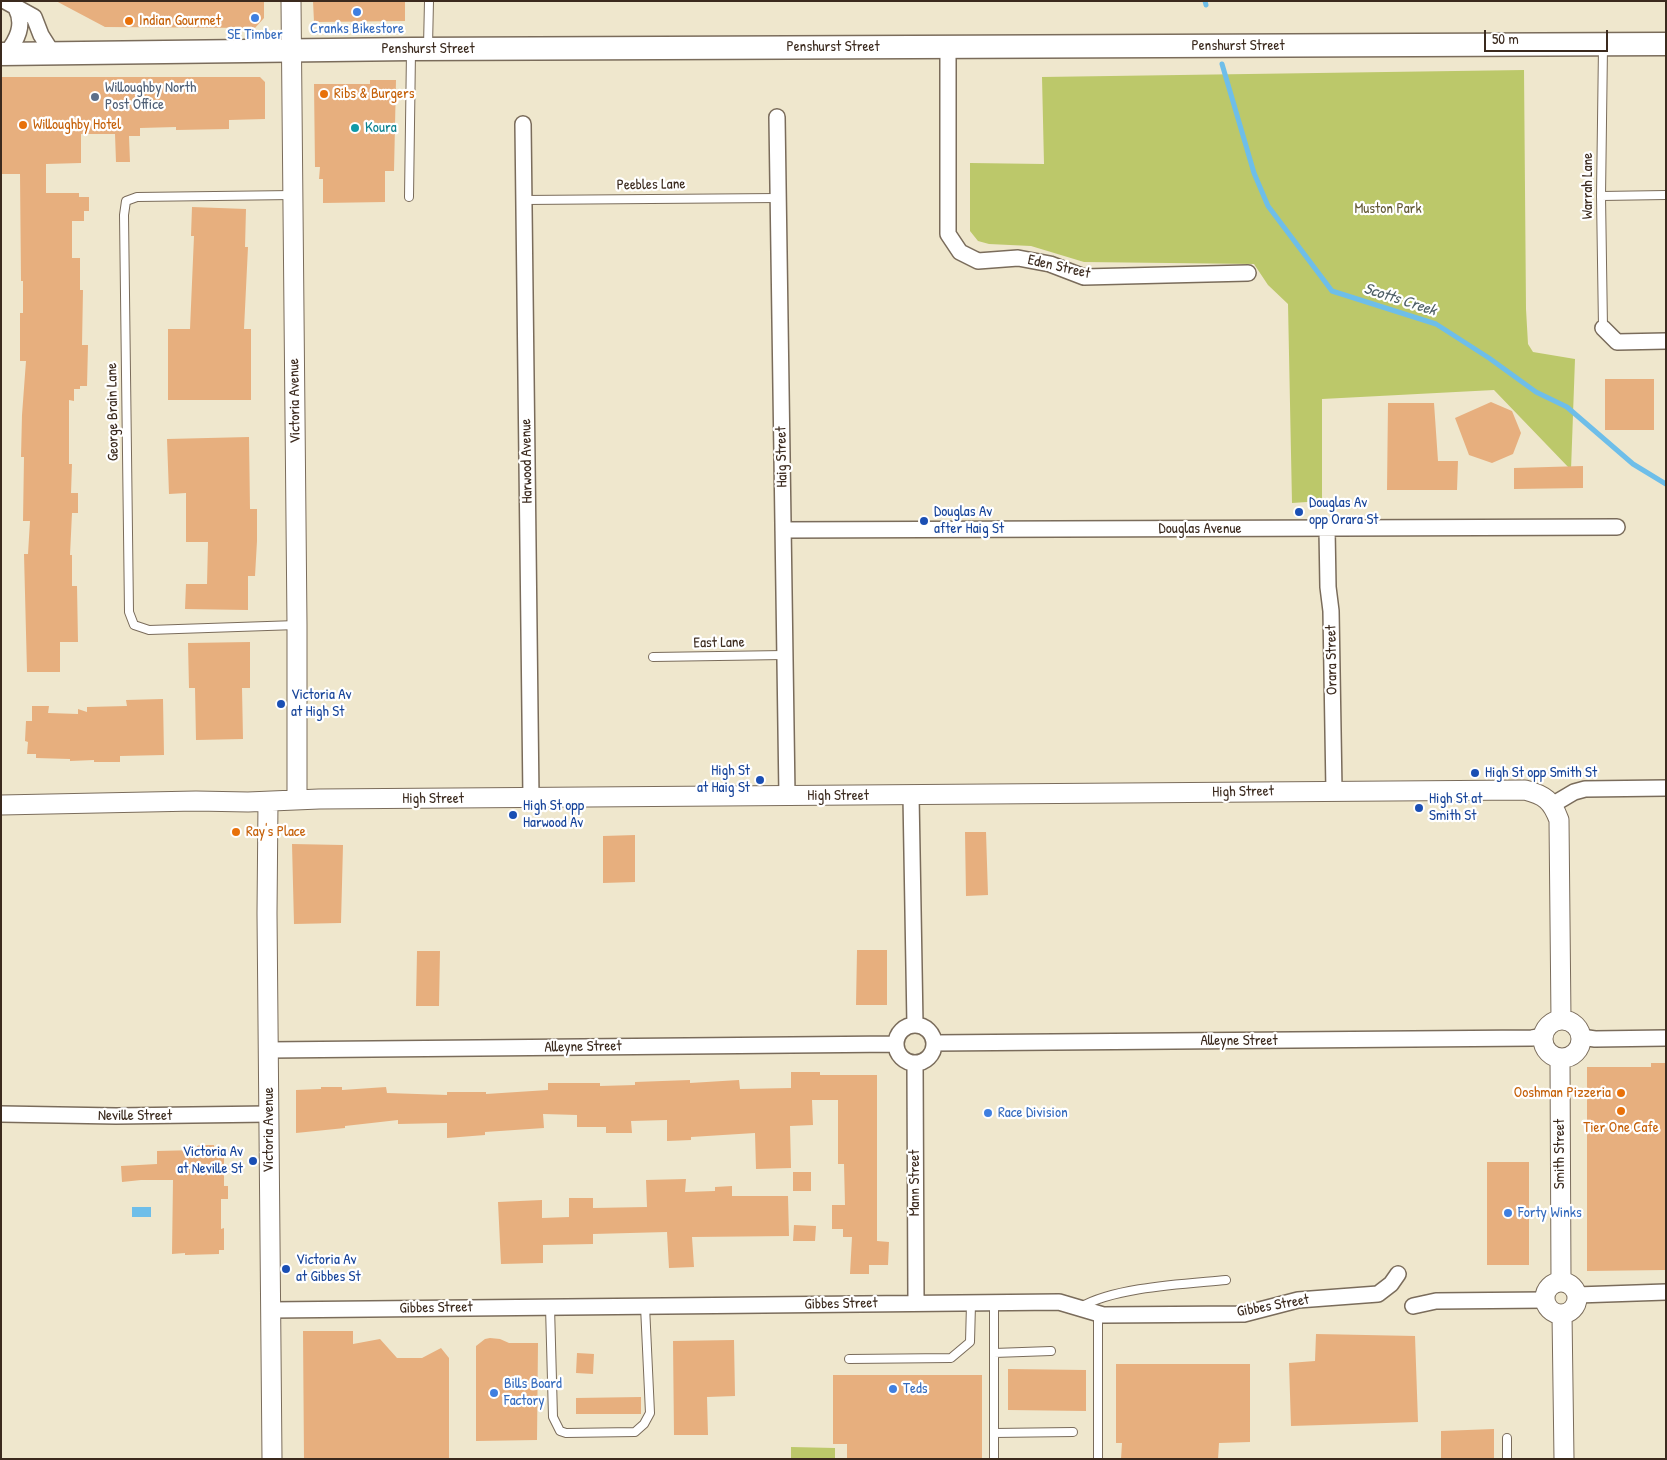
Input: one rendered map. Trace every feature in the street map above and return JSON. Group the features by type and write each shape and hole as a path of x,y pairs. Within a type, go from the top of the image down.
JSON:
{"main road":[{"name":"Penshurst Street","path":"4,54 420,48 1666,44"}],"street":[{"name":"Victoria Avenue","path":"291,1 298,624 297,800"},
{"path":"10,5 34,17 41,35 53,54"},
{"path":"4,54 15,42 21,22 10,5"},
{"name":"Eden Street","path":"948,46 948,234 960,252 978,261 1018,258 1050,264 1084,276 1248,274"},
{"name":"Haig Street","path":"777,117 786,796"},
{"name":"Harwood Avenue","path":"522,124 531,798"},
{"path":"1603,328 1617,342 1666,341"},
{"name":"Douglas Avenue","path":"783,530 1617,527"},
{"name":"Orara Street","path":"1327,529 1328,587 1331,611 1334,791"},
{"path":"1561,1020 1560,832 1559,820 1552,805 1574,792 1585,789 1666,788"},
{"name":"High Street","path":"1,804 1525,790 1538,793 1552,805"},
{"path":"911,795 915,1025"},
{"name":"Victoria Avenue","path":"268,802 267,913 272,1459"},
{"path":"1561,1020 1572,1023 1580,1032 1581,1037 1575,1052 1570,1056 1560,1058 1554,1056 1545,1048 1543,1036 1549,1025 1561,1020"},
{"path":"915,1025 926,1028 933,1037 934,1043 931,1055 921,1062 915,1063 904,1060 897,1050 896,1044 900,1032 909,1026 915,1025"},
{"name":"Alleyne Street","path":"934,1043 1532,1038 1543,1036"},
{"path":"1581,1037 1595,1040 1666,1038"},
{"name":"Alleyne Street","path":"269,1050 896,1044"},
{"name":"Smith Street","path":"1560,1058 1561,1281"},
{"name":"Mann Street","path":"915,1063 916,1303"},
{"name":"Neville Street","path":"1,1114 116,1116 269,1114"},
{"name":"Gibbes Street","path":"271,1310 1059,1302 1103,1315 1244,1314 1298,1300 1378,1294 1391,1284 1398,1274"},
{"path":"1561,1281 1570,1284 1577,1295 1576,1305 1573,1309 1562,1314 1549,1310 1545,1300 1545,1294 1550,1285 1561,1281"},
{"path":"1577,1295 1666,1292"},
{"path":"1413,1306 1436,1301 1545,1300"},
{"path":"1562,1314 1564,1459"}],"lane":[{"path":"409,196 420,48 428,1"},
{"name":"Warrah Lane","path":"1603,45 1603,328"},
{"name":"George Brain Lane","path":"293,195 137,197 126,201 124,214 128,602 129,612 134,625 149,630 298,624"},
{"path":"1602,196 1666,196"},
{"name":"Peebles Lane","path":"524,200 778,198"},
{"name":"East Lane","path":"654,657 784,655"},
{"path":"1080,1308 1094,1300 1144,1289 1226,1280"},
{"path":"849,1359 951,1358 970,1342 971,1304"},
{"path":"994,1304 994,1459"},
{"path":"550,1307 553,1417 560,1431 566,1433 636,1432 644,1424 650,1413 644,1306"},
{"path":"1098,1314 1098,1459"},
{"path":"994,1353 1051,1351"},
{"path":"994,1433 1074,1432"},
{"path":"1507,1438 1507,1459"}],"green space":[{"name":"Muston Park","path":"1524,70 1528,344 1533,352 1575,359 1571,470 1494,390 1322,399 1322,501 1292,503 1288,304 1268,285 1254,264 1084,262 1031,246 989,244 978,241 970,231 970,163 1044,164 1042,77"},
{"path":"791,1447 835,1448 835,1459 791,1459"}],"water":[{"path":"132,1207 151,1207 151,1217 132,1217"}],"building":[{"path":"56,1 264,1 264,18 255,28 105,27"},
{"path":"313,1 405,1 405,21 314,22"},
{"path":"1,77 260,77 265,82 265,119 229,120 229,129 176,130 176,127 140,128 140,136 129,136 130,162 116,162 115,134 81,134 81,163 46,164 46,193 79,193 79,197 89,197 89,211 84,211 84,221 72,221 72,258 80,258 80,290 83,290 82,345 88,345 87,386 80,386 80,389 74,389 74,401 69,400 69,464 72,464 71,493 78,493 78,513 72,513 70,555 72,555 72,586 77,586 78,642 60,642 60,672 27,672 24,554 28,554 30,521 23,521 24,457 21,457 26,361 20,361 20,313 23,313 23,281 21,281 20,174 1,174"},
{"name":"Koura","path":"370,80 396,80 394,171 385,171 385,202 323,203 323,179 319,179 320,167 315,167 314,84 370,84"},
{"path":"192,207 246,209 245,247 248,247 244,329 251,329 251,400 168,400 168,329 190,329 194,236 191,236"},
{"path":"1605,379 1654,379 1654,430 1605,430"},
{"path":"1491,402 1512,411 1521,433 1513,454 1492,463 1469,455 1455,418"},
{"path":"1388,403 1434,403 1438,461 1458,461 1457,490 1387,490"},
{"path":"249,437 250,509 257,509 257,541 255,576 248,576 248,610 185,609 186,584 207,584 208,542 186,542 186,493 169,494 167,439"},
{"path":"1583,466 1583,488 1514,489 1514,468"},
{"path":"250,642 250,688 242,688 243,739 196,740 195,688 189,688 188,643"},
{"path":"163,699 164,755 120,756 120,762 94,762 94,760 70,761 70,759 36,758 36,754 27,754 28,742 25,741 26,721 32,721 32,706 49,706 48,713 78,714 78,709 87,712 87,707 127,706 126,700"},
{"path":"965,832 986,832 988,895 966,896"},
{"path":"635,835 635,882 603,883 603,836"},
{"path":"292,844 343,845 341,923 294,924"},
{"path":"857,950 887,950 887,1005 856,1005"},
{"path":"417,951 440,951 439,1006 416,1006"},
{"path":"1651,1063 1666,1063 1666,1270 1587,1271 1587,1067 1651,1067"},
{"path":"791,1072 820,1072 820,1075 877,1075 877,1241 889,1242 888,1265 869,1265 869,1274 850,1274 852,1237 843,1237 843,1229 832,1229 832,1205 845,1205 844,1164 838,1164 838,1100 812,1100 813,1125 790,1126 791,1168 756,1169 755,1133 691,1137 691,1140 667,1141 667,1120 631,1121 632,1133 606,1133 606,1127 577,1127 577,1115 543,1114 544,1128 485,1132 485,1135 447,1138 447,1123 398,1124 398,1120 296,1133 296,1090 321,1089 321,1087 342,1087 342,1090 386,1087 387,1093 447,1095 447,1092 486,1092 486,1094 548,1090 548,1083 600,1083 600,1086 635,1085 635,1082 690,1080 690,1083 739,1080 740,1089 791,1088"},
{"path":"214,1145 214,1148 224,1148 224,1186 228,1186 228,1199 221,1199 221,1229 224,1228 224,1250 219,1250 219,1254 172,1254 173,1180 122,1182 121,1166 157,1164 157,1151 197,1150 197,1146"},
{"name":"Forty Winks","path":"1487,1162 1529,1162 1529,1265 1487,1265"},
{"path":"793,1172 811,1172 811,1191 793,1191"},
{"path":"686,1179 685,1192 715,1191 715,1187 732,1186 732,1196 788,1196 789,1236 692,1237 694,1267 669,1268 667,1232 593,1234 593,1244 543,1245 543,1263 501,1264 498,1202 542,1200 542,1218 569,1217 569,1198 593,1198 593,1208 647,1207 646,1180"},
{"path":"794,1225 816,1226 815,1241 793,1241"},
{"path":"303,1331 353,1331 353,1344 380,1339 397,1358 422,1358 441,1348 449,1358 449,1459 304,1459"},
{"path":"1316,1334 1415,1336 1418,1422 1291,1426 1289,1363 1315,1361"},
{"path":"485,1339 500,1339 509,1343 538,1343 537,1440 476,1441 476,1346"},
{"path":"734,1340 735,1396 707,1397 708,1435 674,1435 673,1341"},
{"path":"577,1353 594,1354 593,1374 576,1373"},
{"path":"1116,1364 1250,1364 1250,1442 1219,1443 1218,1459 1121,1459 1122,1443 1116,1443"},
{"path":"1008,1369 1086,1370 1086,1411 1008,1410"},
{"path":"833,1375 982,1375 982,1459 847,1459 847,1444 833,1444"},
{"path":"641,1397 641,1414 576,1414 576,1398"},
{"path":"1494,1429 1494,1459 1441,1459 1441,1431"}],"waterway":[{"name":"Scotts Creek","path":"1205,1 1206,5"},
{"name":"Scotts Creek","path":"1222,64 1254,173 1268,206 1332,291 1436,324 1489,358 1536,392 1567,407 1633,464 1666,484"}],"place":[{"name":"Cranks Bikestore","path":"357,12"},
{"name":"SE Timber","path":"255,18"},
{"name":"Indian Gourmet","path":"129,21"},
{"name":"Ribs & Burgers","path":"324,94"},
{"name":"Willoughby North Post Office","path":"95,97"},
{"name":"Willoughby Hotel","path":"23,125"},
{"name":"Koura","path":"355,128"},
{"name":"Douglas Av opp Orara St","path":"1299,512"},
{"name":"Douglas Av after Haig St","path":"924,521"},
{"name":"Victoria Av at High St","path":"281,704"},
{"name":"High St opp Smith St","path":"1475,773"},
{"name":"High St at Haig St","path":"760,780"},
{"name":"High St at Smith St","path":"1419,808"},
{"name":"High St opp Harwood Av","path":"513,815"},
{"name":"Ray's Place","path":"236,832"},
{"name":"Ooshman Pizzeria","path":"1621,1093"},
{"name":"Tier One Cafe","path":"1621,1111"},
{"name":"Race Division","path":"988,1113"},
{"name":"Victoria Av at Neville St","path":"253,1161"},
{"name":"Forty Winks","path":"1508,1213"},
{"name":"Victoria Av at Gibbes St","path":"286,1269"},
{"name":"Teds","path":"893,1389"},
{"name":"Bills Board Factory","path":"494,1393"}]}
